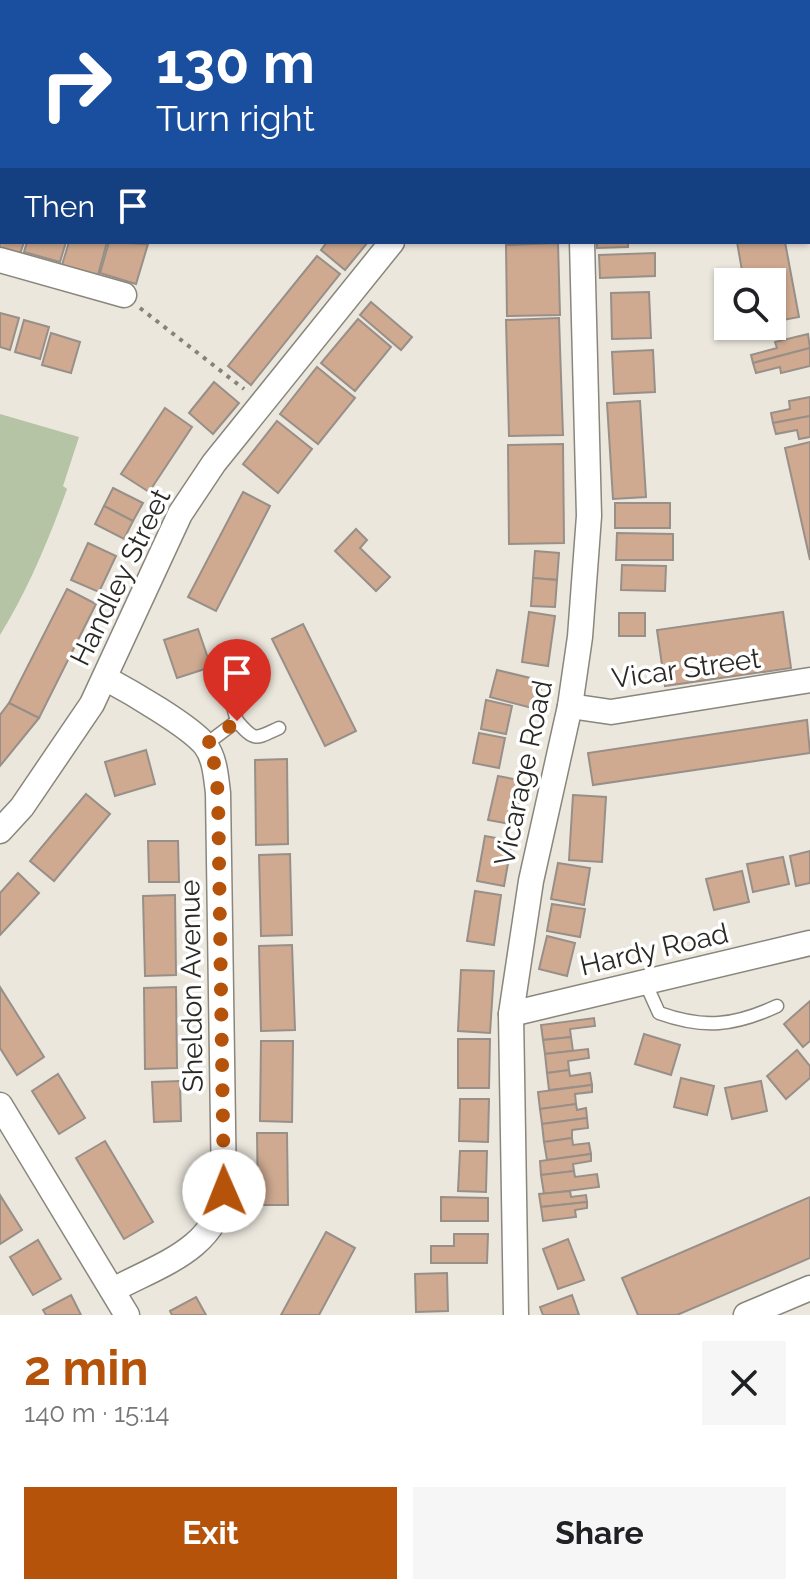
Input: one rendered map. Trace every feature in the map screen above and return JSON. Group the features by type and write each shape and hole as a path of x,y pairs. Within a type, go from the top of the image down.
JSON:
{"street":[{"name":"Handley Street","path":"0,831 22,807 71,739 105,678 180,514 214,463 390,244"},
{"name":"Vicarage Road","path":"516,1315 511,1014 531,881 570,706 580,637 589,516 582,244"},
{"path":"0,260 124,295"},
{"path":"105,678 186,729 205,745"},
{"name":"Vicar Street","path":"570,706 611,712 810,680"},
{"name":"Sheldon Avenue","path":"113,1290 206,1237 222,1207 218,793 214,763 205,745"},
{"name":"Hardy Road","path":"511,1014 810,943"},
{"path":"0,1105 127,1315"},
{"path":"746,1315 810,1288"}],"lane":[{"path":"255,683 231,700 237,721 257,738 279,728"},
{"path":"205,745 237,721"},
{"path":"645,982 659,1013 687,1023 720,1025 777,1006"}],"path":[{"path":"124,295 262,402"}],"green space":[{"path":"0,414 79,437 63,486 67,489 53,527 29,582 0,635"}],"building":[{"path":"0,244 23,244 20,254 0,248"},
{"path":"26,244 65,244 60,262 24,252"},
{"path":"68,244 106,244 98,275 62,265"},
{"path":"108,244 148,244 136,284 100,273"},
{"path":"326,244 366,244 345,270 321,250"},
{"path":"558,244 560,315 507,316 506,245"},
{"path":"597,244 628,244 628,247 597,248"},
{"path":"737,244 785,244 799,317 786,319 786,268 742,268"},
{"path":"655,253 655,276 600,278 599,255"},
{"path":"317,256 340,274 251,385 228,366"},
{"path":"649,292 651,338 612,339 611,293"},
{"path":"371,302 412,337 401,350 360,315"},
{"path":"0,313 19,318 10,350 0,347"},
{"path":"559,318 563,435 509,436 506,320"},
{"path":"358,319 391,347 355,391 321,363"},
{"path":"24,320 49,327 40,359 15,352"},
{"path":"51,333 80,342 71,373 42,365"},
{"path":"808,334 810,348 753,363 751,355 777,348 775,342"},
{"path":"810,348 810,366 781,373 780,367 756,373 753,363"},
{"path":"653,350 655,392 614,394 612,352"},
{"path":"317,367 355,398 318,444 280,414"},
{"path":"214,382 239,403 213,434 189,413"},
{"path":"810,397 810,416 773,423 771,413 790,409 789,401"},
{"path":"640,401 646,497 613,499 607,403"},
{"path":"165,408 192,427 149,492 121,474"},
{"path":"810,416 810,437 799,439 797,430 776,434 773,423"},
{"path":"277,421 312,449 278,493 243,464"},
{"path":"810,442 810,560 785,448"},
{"path":"563,444 564,543 509,544 508,445"},
{"path":"113,488 143,503 133,521 104,506"},
{"path":"243,492 270,506 216,611 188,597"},
{"path":"615,503 670,503 670,528 615,528"},
{"path":"104,506 133,521 124,539 95,524"},
{"path":"356,529 367,540 360,548 390,577 376,591 335,551"},
{"path":"617,533 673,534 673,560 616,560"},
{"path":"88,543 116,556 99,592 71,580"},
{"path":"535,551 559,553 557,580 533,578"},
{"path":"622,565 666,566 665,591 621,590"},
{"path":"533,578 557,580 555,607 531,606"},
{"path":"67,589 96,604 39,718 9,703"},
{"path":"529,612 555,616 548,666 522,662"},
{"path":"783,612 791,668 665,686 657,630"},
{"path":"619,613 645,613 645,636 619,636"},
{"path":"303,624 356,731 325,746 272,639"},
{"path":"198,629 211,667 177,678 164,640"},
{"path":"497,670 543,681 536,709 490,697"},
{"path":"486,700 512,706 506,734 481,729"},
{"path":"9,703 39,718 0,766 0,715"},
{"path":"807,720 810,753 593,785 588,753"},
{"path":"479,733 505,738 499,768 473,763"},
{"path":"146,750 155,784 115,796 105,762"},
{"path":"287,759 288,844 256,845 255,760"},
{"path":"498,776 524,781 515,825 488,820"},
{"path":"86,794 110,814 54,881 30,861"},
{"path":"573,795 606,797 602,862 569,860"},
{"path":"485,836 512,841 504,886 477,881"},
{"path":"148,841 178,841 179,882 149,882"},
{"path":"810,851 810,883 796,886 790,856"},
{"path":"290,854 292,935 261,936 259,855"},
{"path":"783,857 789,884 753,892 747,864"},
{"path":"558,863 590,868 584,905 551,899"},
{"path":"742,871 749,902 714,910 706,879"},
{"path":"18,873 39,893 0,935 0,893"},
{"path":"475,891 501,895 494,945 467,941"},
{"path":"175,895 176,975 145,976 143,896"},
{"path":"552,904 585,909 580,937 547,931"},
{"path":"547,936 575,943 567,976 539,969"},
{"path":"292,945 295,1030 261,1031 259,946"},
{"path":"461,970 494,971 490,1033 458,1031"},
{"path":"0,987 44,1057 17,1075 0,1048"},
{"path":"176,987 177,1068 145,1069 144,988"},
{"path":"810,1001 810,1041 803,1047 784,1024"},
{"path":"594,1018 595,1026 570,1029 571,1037 543,1040 541,1025"},
{"path":"644,1034 680,1045 671,1075 635,1064"},
{"path":"571,1037 573,1051 545,1054 543,1040"},
{"path":"458,1039 490,1039 489,1088 458,1088"},
{"path":"261,1041 293,1041 292,1122 260,1121"},
{"path":"588,1049 589,1058 568,1061 569,1070 547,1073 545,1054"},
{"path":"797,1050 810,1066 810,1078 786,1099 767,1076"},
{"path":"569,1070 570,1076 590,1073 592,1085 549,1090 547,1073"},
{"path":"58,1074 85,1118 59,1134 32,1091"},
{"path":"681,1078 714,1086 707,1115 674,1107"},
{"path":"180,1081 181,1121 154,1122 152,1082"},
{"path":"761,1081 767,1111 732,1119 725,1088"},
{"path":"592,1085 592,1092 575,1094 576,1104 540,1109 538,1092"},
{"path":"460,1099 489,1099 488,1142 459,1141"},
{"path":"576,1104 577,1110 586,1108 587,1118 542,1124 540,1109"},
{"path":"587,1118 588,1128 572,1130 572,1138 544,1142 542,1124"},
{"path":"257,1133 287,1133 288,1205 258,1205"},
{"path":"572,1138 573,1145 589,1143 591,1154 547,1160 544,1142"},
{"path":"105,1141 153,1222 124,1239 76,1158"},
{"path":"460,1151 487,1151 486,1192 458,1191"},
{"path":"591,1154 591,1161 573,1164 574,1171 541,1175 540,1161"},
{"path":"574,1171 575,1177 597,1174 599,1187 544,1194 541,1175"},
{"path":"570,1191 571,1197 586,1195 587,1202 541,1207 539,1194"},
{"path":"0,1195 22,1230 0,1244"},
{"path":"441,1197 488,1198 488,1221 441,1221"},
{"path":"810,1197 810,1258 677,1315 638,1315 622,1278"},
{"path":"587,1202 587,1208 575,1210 576,1217 543,1221 541,1207"},
{"path":"326,1232 355,1248 319,1315 281,1315"},
{"path":"454,1234 488,1234 487,1263 431,1263 431,1246 454,1246"},
{"path":"568,1239 584,1280 558,1289 543,1249"},
{"path":"38,1240 61,1279 33,1295 10,1257"},
{"path":"447,1273 448,1311 416,1312 415,1274"},
{"path":"71,1295 81,1315 46,1315 43,1310"},
{"path":"572,1295 579,1315 543,1315 540,1307"},
{"path":"196,1297 206,1315 172,1315 170,1311"}],"route":[{"path":"224,1191 218,793 214,763 205,745 237,721"}]}
